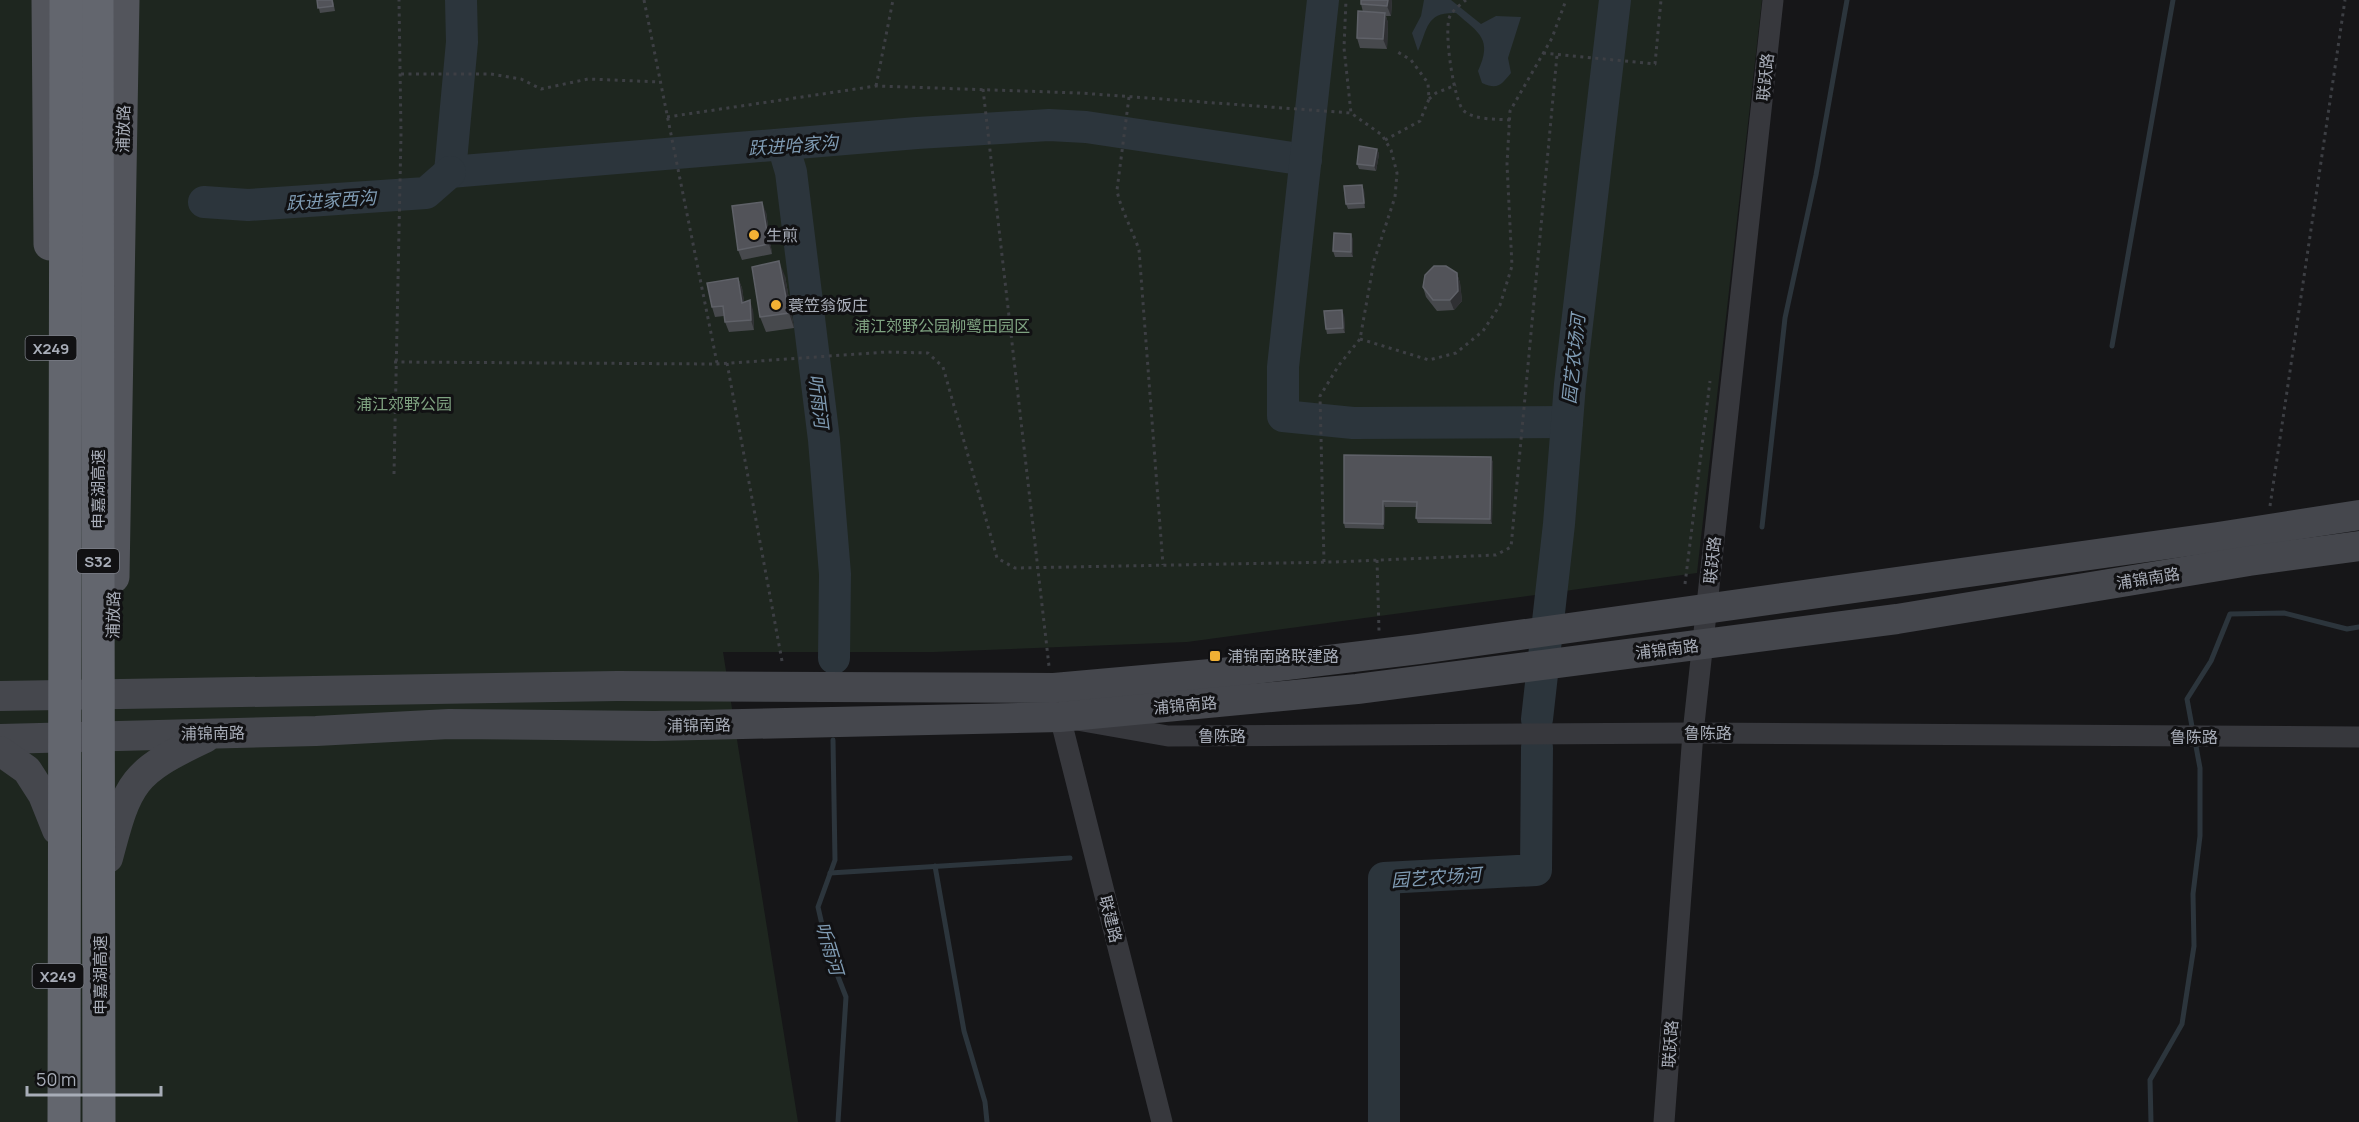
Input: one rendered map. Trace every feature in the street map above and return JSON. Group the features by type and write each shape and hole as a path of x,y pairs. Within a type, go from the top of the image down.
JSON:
{"highway":[{"name":"申嘉湖高速","path":"64,1122 66,0"},
{"name":"申嘉湖高速","path":"99,1122 115,1"}],"main road":[{"name":"X249","path":"48,0 56,695 58,1122"},
{"name":"浦放路","path":"104,1122 111,696 115,1"},
{"name":"浦锦南路","path":"0,696 111,696 616,686 1054,688 1222,673 1379,654 2206,539 2359,515"},
{"name":"浦锦南路","path":"0,739 110,737 449,723 655,726 1060,717 1357,689 1897,619 2249,561 2359,546"},
{"path":"108,858 120,811 141,774 167,756 222,733"},
{"path":"0,752 27,770 43,795 57,830"}],"street":[{"name":"联跃路","path":"1664,1122 1693,733 1773,0"},
{"name":"鲁陈路","path":"1060,717 1168,736 1693,733 2359,737"},
{"name":"联建路","path":"1060,717 1162,1122"}],"path":[{"path":"394,474 394,362 401,74 399,0"},
{"path":"644,0 717,363"},
{"path":"876,86 893,0"},
{"path":"1346,0 1344,48 1351,113"},
{"path":"1466,0 1449,17 1450,68 1456,85 1458,101 1464,111 1480,117 1510,120"},
{"path":"1360,339 1429,360 1456,353 1483,331 1500,305 1512,266 1508,164 1510,111 1552,38 1566,0"},
{"path":"1543,53 1655,64 1661,0"},
{"path":"2270,508 2345,0"},
{"path":"1396,51 1411,60 1428,83 1430,99"},
{"path":"394,362 727,363 886,352 928,353 943,367 997,558 1015,568 1324,562 1496,555 1511,547 1557,56"},
{"path":"401,74 491,74 521,79 541,89 588,79 660,82"},
{"path":"1385,140 1420,121 1430,99 1436,93 1456,85"},
{"path":"667,117 876,86 1129,97 1351,113 1385,140 1391,150 1397,173 1395,196 1374,261 1360,339 1339,365 1320,396 1324,562"},
{"path":"983,89 1038,567 1045,647 1054,688"},
{"path":"1129,97 1117,190 1119,202 1130,221 1139,250 1163,565"},
{"path":"727,363 782,661"},
{"path":"1377,560 1379,654"}],"green space":[{"name":"浦江郊野公园","path":"0,0 1762,0 1697,573 1187,642 934,652 723,652 798,1122 0,1122"}],"shaded area":[{"path":"1424,0 1451,0 1481,24 1496,16 1521,17 1508,58 1511,73 1504,81 1496,86 1482,83 1478,71 1484,44 1477,32 1456,13 1439,15 1429,23 1418,51 1412,33 1421,16"}],"building":[{"path":"317,0 332,0 333,6 318,8"},
{"path":"1361,0 1388,0 1387,6 1361,4"},
{"path":"1358,11 1385,13 1383,39 1357,38"},
{"path":"1359,146 1377,149 1374,166 1357,164"},
{"path":"1362,185 1364,203 1346,204 1344,186"},
{"name":"生煎","path":"762,202 769,244 738,250 732,206"},
{"path":"1334,233 1351,234 1351,252 1333,251"},
{"name":"蓑笠翁饭庄","path":"779,261 789,313 760,317 752,267"},
{"path":"1434,266 1446,266 1457,273 1458,291 1450,300 1433,300 1423,287 1425,275"},
{"path":"738,278 742,303 750,300 751,320 725,322 723,306 712,307 707,283"},
{"path":"1342,310 1343,328 1326,329 1324,311"},
{"path":"1344,455 1491,457 1490,519 1416,518 1417,502 1383,501 1383,524 1344,523"}],"waterway":[{"name":"跃进哈家沟","path":"461,0 462,42 450,172 917,133 1049,125 1086,127 1306,160"},
{"path":"1323,0 1283,367 1283,416 1353,423 1567,422"},
{"name":"园艺农场河","path":"1537,719 1559,524 1570,384 1615,0"},
{"path":"1762,527 1785,318 1816,175 1847,0"},
{"path":"2112,346 2173,0"},
{"name":"听雨河","path":"783,145 791,172 824,440 835,574 834,658"},
{"name":"跃进家西沟","path":"204,202 248,205 426,193 450,172"},
{"path":"2193,732 2187,699 2211,661 2230,614 2284,613 2347,629 2359,627"},
{"name":"听雨河","path":"833,740 835,860 818,907 828,951 846,997 838,1122"},
{"path":"2151,1122 2150,1080 2182,1024 2194,946 2193,894 2200,836 2200,768 2195,741"},
{"name":"园艺农场河","path":"1384,1122 1384,878 1536,870 1537,748"},
{"path":"830,873 1070,858"},
{"path":"935,866 964,1031 985,1102 987,1122"}],"place":[{"name":"生煎","path":"754,235"},
{"name":"蓑笠翁饭庄","path":"776,305"},
{"name":"浦锦南路联建路","path":"1215,656"}],"park label":[{"name":"浦江郊野公园柳鹭田园区","path":"942,326"}]}
